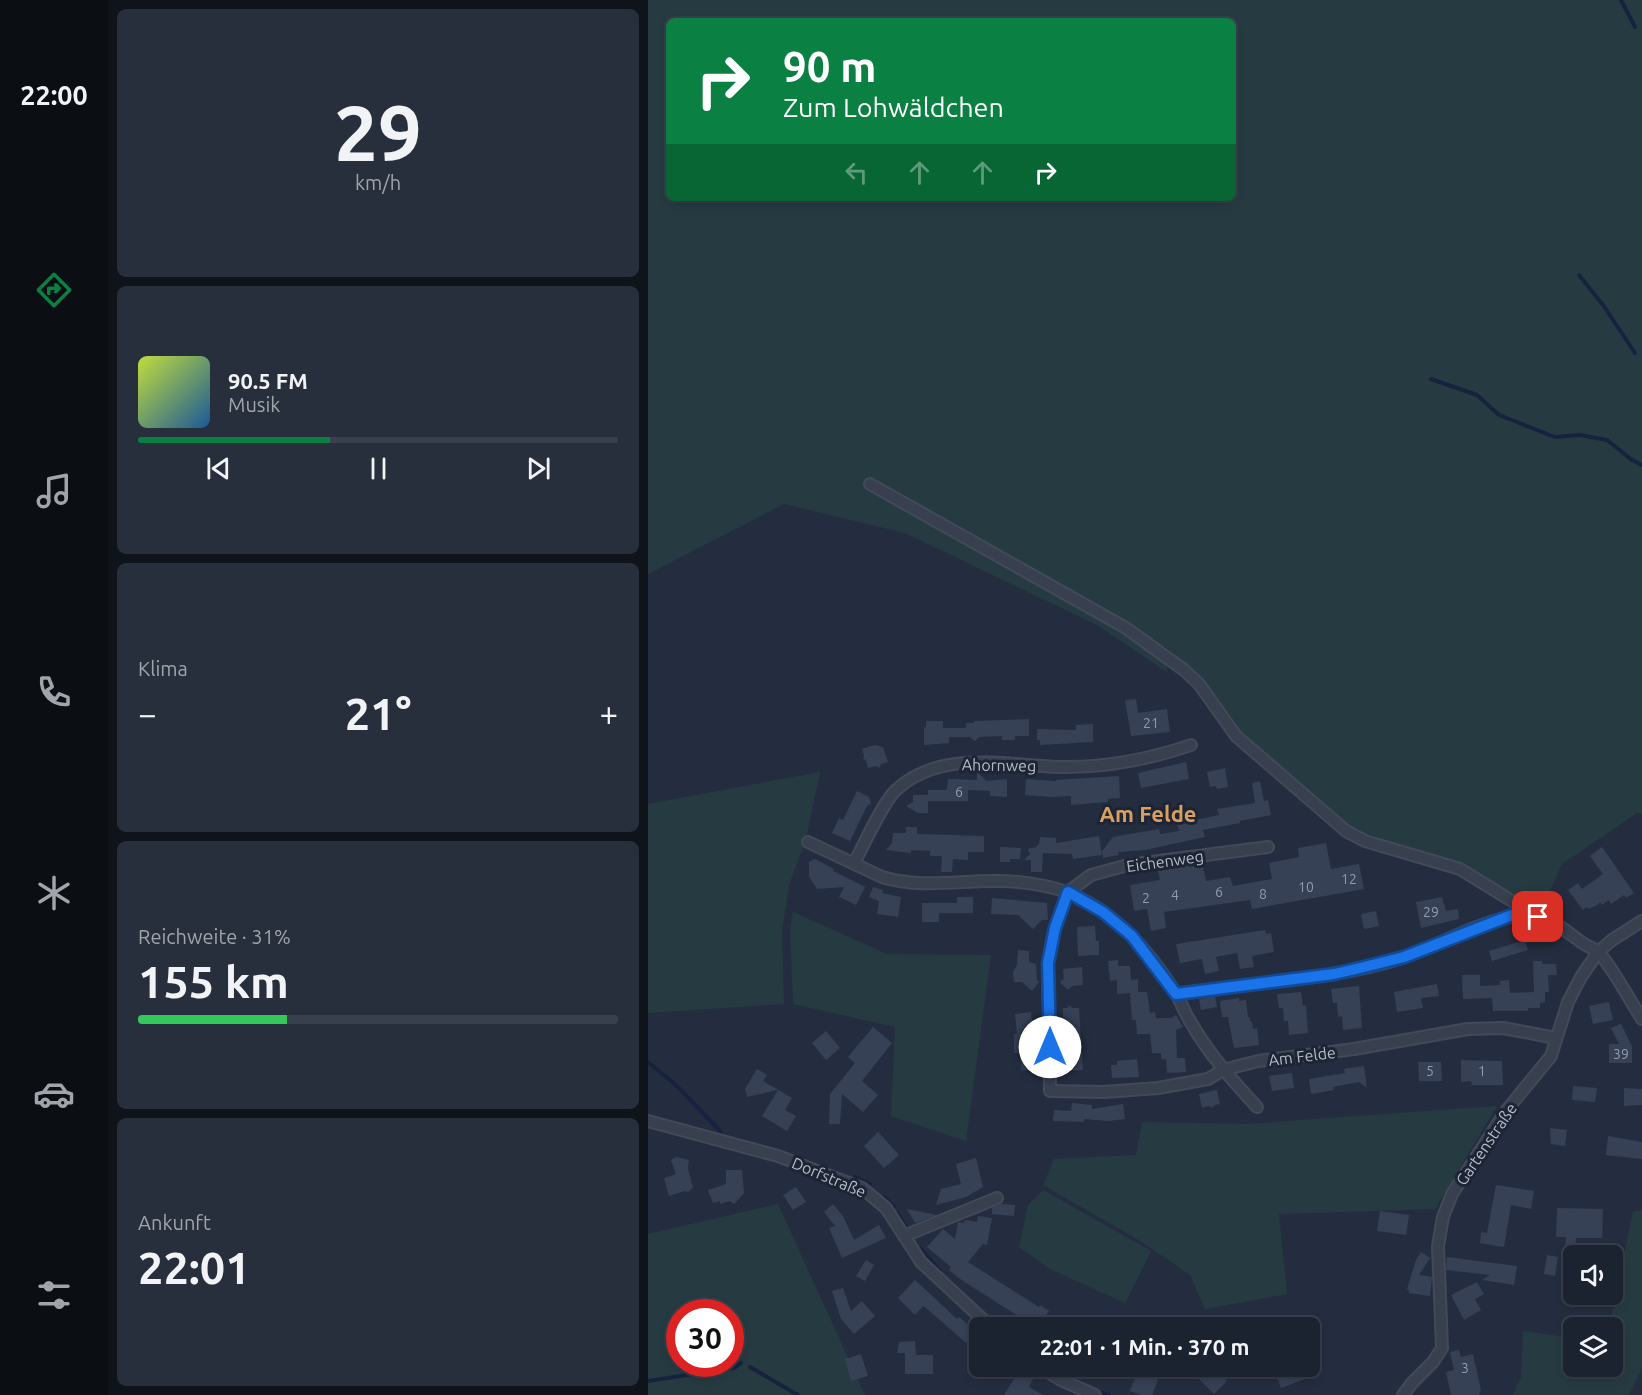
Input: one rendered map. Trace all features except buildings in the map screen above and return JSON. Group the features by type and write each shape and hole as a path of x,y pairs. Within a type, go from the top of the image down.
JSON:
{"street":[{"path":"870,484 1126,628 1168,658 1199,684 1236,736 1346,831 1365,841 1460,869 1538,917"},
{"name":"Ahornweg","path":"854,863 891,795 914,777 932,769 974,762 1066,767 1114,764 1160,756 1191,745"},
{"path":"808,842 882,877 914,884 1012,881 1068,892 1103,912 1132,936 1176,994 1190,1021 1223,1070 1257,1107"},
{"name":"Eichenweg","path":"1068,892 1091,875 1128,865 1268,847"},
{"name":"Am Felde","path":"1068,892 1055,928 1048,963 1050,1091 1104,1092 1158,1088 1208,1079 1223,1070 1258,1061 1354,1049 1468,1029 1503,1028 1556,1038"},
{"path":"1176,994 1334,974 1360,968 1404,957 1512,915 1538,917 1557,923 1583,944 1598,952 1642,1019"},
{"name":"Gartenstraße","path":"1403,1395 1433,1362 1442,1348 1439,1233 1447,1206 1459,1182 1500,1120 1551,1056 1576,986 1598,952 1620,933 1642,921"},
{"name":"Dorfstraße","path":"648,1121 778,1156 862,1188 886,1208 921,1262 980,1317"},
{"path":"904,1236 997,1198"},
{"path":"1056,1377 1095,1395"}],"green space":[{"path":"648,0 1642,0 1642,813 1637,813 1562,864 1540,912 1463,865 1347,827 1240,733 1202,681 1165,646 1167,672 1097,625 905,533 784,504 648,574"},
{"path":"820,772 806,839 789,885 782,930 784,1004 648,1013 648,804"},
{"path":"793,912 887,954 991,955 966,1141 891,1116 895,1027 793,1004 790,930"},
{"path":"1497,1106 1435,1209 1279,1214 1287,1294 1205,1309 1190,1275 1142,1242 1043,1185 1054,1159 1136,1155 1142,1122 1247,1124"},
{"path":"1043,1190 1151,1251 1125,1303 1050,1269 1019,1247 1028,1205"},
{"path":"778,1204 865,1395 648,1395 648,1234"},
{"path":"1642,1210 1642,1368 1629,1395 1513,1395 1521,1377 1523,1331 1563,1337 1563,1377 1623,1377 1623,1317 1611,1317 1614,1305 1623,1305 1623,1260 1633,1212"}],"waterway":[{"path":"1621,0 1635,27"},
{"path":"1579,275 1603,305 1635,353"},
{"path":"1431,379 1477,395 1499,415 1555,437 1580,435 1607,440 1642,465"},
{"path":"648,1062 677,1086 721,1132"},
{"path":"855,1177 870,1184"},
{"path":"884,1197 894,1207"},
{"path":"897,1213 908,1230"},
{"path":"920,1248 940,1271"},
{"path":"750,1367 798,1395"},
{"path":"648,1381 674,1377"},
{"path":"1093,1389 1109,1395"}],"district":[{"name":"Am Felde","path":"1148,813"}],"route":[{"path":"1050,1047 1048,963 1055,928 1068,892 1103,912 1132,936 1176,994 1334,974 1404,957 1512,915 1538,917"}]}
